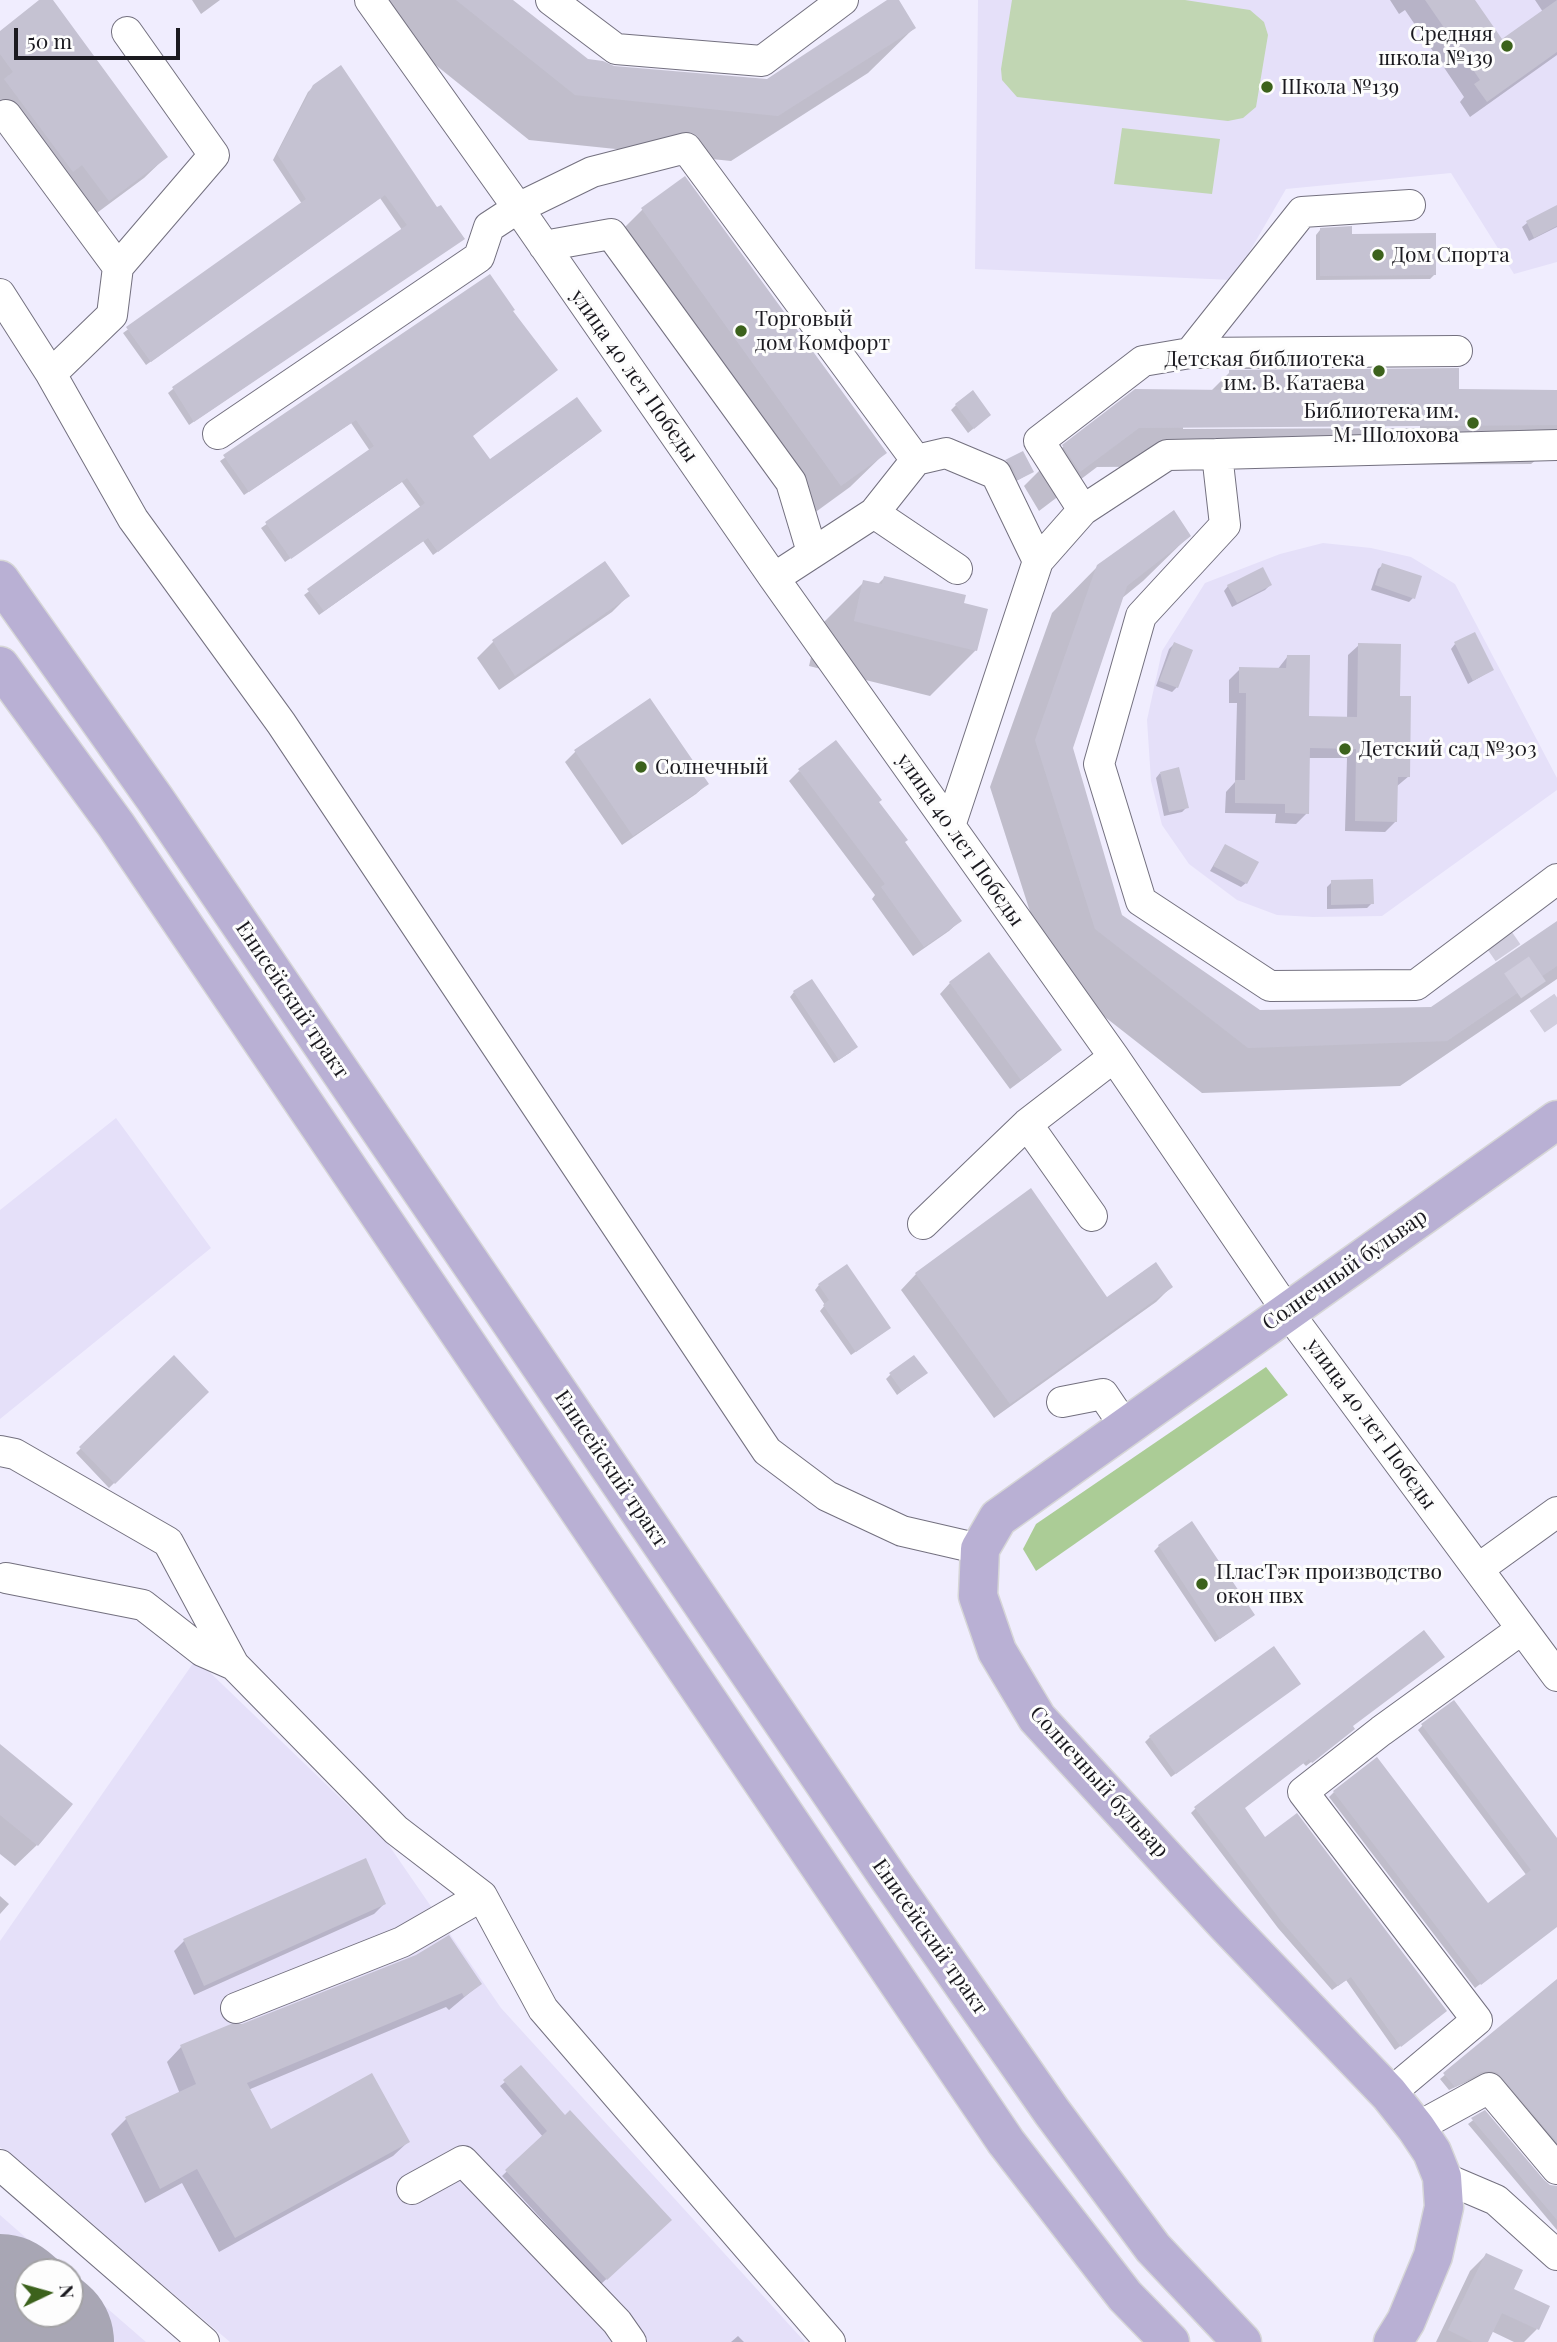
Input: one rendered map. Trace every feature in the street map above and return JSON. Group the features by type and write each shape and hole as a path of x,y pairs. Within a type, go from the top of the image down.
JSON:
{"main road":[{"name":"Енисейский тракт","path":"0,580 162,810 888,1877 1052,2112 1153,2248 1242,2342"},
{"path":"0,666 124,837 1006,2142 1125,2296 1170,2342"},
{"name":"Солнечный бульвар","path":"1405,2335 1433,2256 1444,2207 1442,2177 1432,2152 1389,2094 1226,1924 1037,1718 997,1651 978,1597 979,1549 998,1518 1557,1120"}],"street":[{"name":"улица 40 лет Победы","path":"370,0 518,208 774,578 1114,1057 1287,1311 1557,1676"},
{"path":"551,0 616,49 762,61 843,0"},
{"path":"51,374 112,315 118,267 214,155 127,32"},
{"path":"6,115 118,267"},
{"path":"218,434 479,257 489,228 518,208 592,172 686,148 916,460"},
{"path":"1190,354 1301,212 1410,205"},
{"path":"544,246 611,234 791,482 812,552"},
{"path":"0,294 51,374 133,519 281,723 767,1451 827,1496 902,1531 979,1549"},
{"path":"1083,510 1039,441 1143,361 1190,354 1457,351"},
{"path":"950,826 1038,561 1083,510 1167,455 1557,445"},
{"path":"774,578 874,513 916,460 946,453 996,474 1038,561"},
{"path":"1217,454 1225,525 1142,616 1099,764 1141,901 1269,986 1416,985 1557,879"},
{"path":"874,513 957,569"},
{"path":"923,1224 1027,1124 1114,1057"},
{"path":"1027,1124 1092,1216"},
{"path":"1062,1402 1103,1394 1125,1428"},
{"path":"0,1451 15,1454 168,1542 234,1665 397,1830 482,1896 543,2009 830,2342"},
{"path":"1478,1569 1557,1512"},
{"path":"6,1578 143,1605 202,1651 234,1665"},
{"path":"1389,2094 1477,2020 1303,1792 1381,1731 1522,1629"},
{"path":"236,2008 402,1942 482,1896"},
{"path":"1416,2128 1489,2088 1557,2169"},
{"path":"412,2189 463,2161 617,2322 631,2342"},
{"path":"0,2165 204,2342"},
{"path":"1442,2177 1496,2200 1557,2255"}],"shaded area":[{"name":"Школа №139","path":"978,0 1557,0 1557,262 1514,274 1451,173 1286,189 1233,280 975,269"},
{"name":"Детский сад №303","path":"1323,543 1371,548 1411,557 1455,584 1557,778 1557,790 1382,916 1277,915 1237,900 1189,864 1162,825 1151,781 1147,720 1162,651 1205,583 1280,554"},
{"path":"116,1118 211,1248 0,1419 0,1210"},
{"path":"196,1659 388,1844 501,2008 805,2342 230,2342 0,2147 0,1941"},
{"path":"0,2215 49,2258 14,2258 14,2328 84,2328 84,2288 146,2342 0,2342"}],"green space":[{"path":"1012,0 1185,0 1250,10 1264,22 1268,35 1256,107 1243,118 1228,121 1017,97 1002,80 1001,69"},
{"path":"1122,128 1220,139 1212,194 1114,184"},
{"path":"1266,1367 1288,1395 1036,1571 1023,1549 1036,1524"}],"building":[{"path":"39,0 53,0 168,157 109,201 82,165 73,172 4,79 13,72 0,54 0,31"},
{"path":"456,0 513,0 588,59 614,66 767,79 887,0 899,0 916,28 778,116 575,95"},
{"name":"Средняя школа №139","path":"1425,0 1475,0 1502,39 1557,0 1557,52 1487,102 1474,84 1480,80"},
{"path":"341,65 437,207 441,205 465,239 194,422 172,387 407,225 385,195 151,362 126,327 306,199 277,154 313,85"},
{"path":"685,176 887,453 841,486 641,208"},
{"path":"1557,205 1557,226 1534,238 1526,221"},
{"name":"Дом Спорта","path":"1352,226 1352,234 1436,233 1436,275 1320,276 1320,228"},
{"path":"490,274 515,310 513,311 558,370 473,436 490,459 577,397 602,431 438,552 428,538 324,611 307,589 425,503 407,478 291,559 265,522 374,446 356,420 249,492 223,455"},
{"path":"1459,368 1459,389 1557,390 1557,425 1139,428 1080,472 1062,445 1135,389 1229,390 1229,370"},
{"path":"973,390 991,415 974,429 955,404"},
{"path":"1023,451 1034,472 1018,480 1012,466 1005,460"},
{"path":"1174,510 1191,536 1127,586 1073,748 1122,915 1260,1010 1431,1007 1557,921 1557,966 1447,1041 1248,1048 1095,929 1035,740 1097,565"},
{"path":"605,561 630,596 515,676 492,640"},
{"path":"1382,563 1422,576 1415,599 1375,585"},
{"path":"1263,567 1272,585 1237,603 1227,585"},
{"path":"884,576 966,595 964,603 988,609 977,651 854,621 863,580 882,584"},
{"path":"1475,632 1494,670 1473,681 1454,642"},
{"path":"1174,642 1193,650 1178,688 1159,681"},
{"path":"1358,643 1401,644 1400,696 1411,696 1410,777 1398,777 1397,822 1355,821 1356,749 1310,748 1309,814 1285,813 1285,804 1235,803 1235,780 1245,780 1246,693 1239,693 1239,667 1286,668 1287,655 1310,655 1309,716 1357,717"},
{"name":"Солнечный","path":"650,698 709,784 633,836 574,750"},
{"path":"836,740 882,800 879,802 908,840 905,842 962,921 924,947 881,887 885,884 798,769"},
{"path":"1179,767 1189,808 1169,812 1160,772"},
{"path":"1225,844 1259,862 1247,884 1213,866"},
{"path":"1373,879 1374,904 1331,905 1331,880"},
{"path":"989,952 1062,1050 1021,1080 949,982"},
{"path":"812,979 858,1047 839,1060 793,991"},
{"path":"1031,1188 1107,1297 1156,1262 1173,1287 1010,1404 915,1273"},
{"path":"847,1264 891,1328 856,1352 823,1305 829,1300 818,1284"},
{"path":"174,1355 209,1392 115,1484 79,1447"},
{"path":"914,1355 928,1373 902,1391 889,1373"},
{"path":"1192,1521 1255,1615 1220,1639 1158,1545"},
{"path":"1424,1630 1445,1657 1353,1726 1355,1729 1312,1763 1309,1759 1245,1808 1265,1837 1297,1813 1447,2011 1401,2047 1351,1977 1338,1986 1282,1922 1194,1807"},
{"path":"1274,1646 1301,1684 1176,1774 1149,1736"},
{"path":"1454,1700 1557,1838 1557,1927 1481,1985 1333,1791 1377,1757 1488,1903 1531,1870 1421,1724"},
{"path":"0,1744 73,1804 38,1846 0,1815"},
{"path":"366,1858 386,1904 204,1986 183,1939"},
{"path":"449,1935 482,1984 464,1997 462,1993 247,2083 271,2129 372,2073 410,2142 235,2238 197,2169 160,2189 125,2117 196,2084 180,2045 231,2024 242,2024 416,1955"},
{"path":"1557,1979 1557,2142 1497,2072 1481,2072 1455,2087 1443,2073"},
{"path":"521,2065 565,2115 570,2110 672,2220 607,2280 505,2170 547,2131 503,2080"},
{"path":"1485,2110 1544,2180 1557,2186 1557,2220 1471,2118"},
{"path":"1486,2253 1523,2270 1514,2289 1550,2306 1539,2330 1502,2313 1488,2342 1473,2342 1448,2330"}],"runway":[{"path":"0,2309 39,2342"}],"tunnel":[{"path":"1491,928 1557,1024"}],"place":[{"name":"Средняя школа №139","path":"1507,46"},
{"name":"Школа №139","path":"1267,87"},
{"name":"Дом Спорта","path":"1378,255"},
{"name":"Торговый дом Комфорт","path":"741,331"},
{"name":"Детская библиотека им. В. Катаева","path":"1379,371"},
{"name":"Библиотека им. М. Шолохова","path":"1473,423"},
{"name":"Детский сад №303","path":"1345,749"},
{"name":"Солнечный","path":"641,767"},
{"name":"ПласТэк производство окон пвх","path":"1202,1584"}]}
